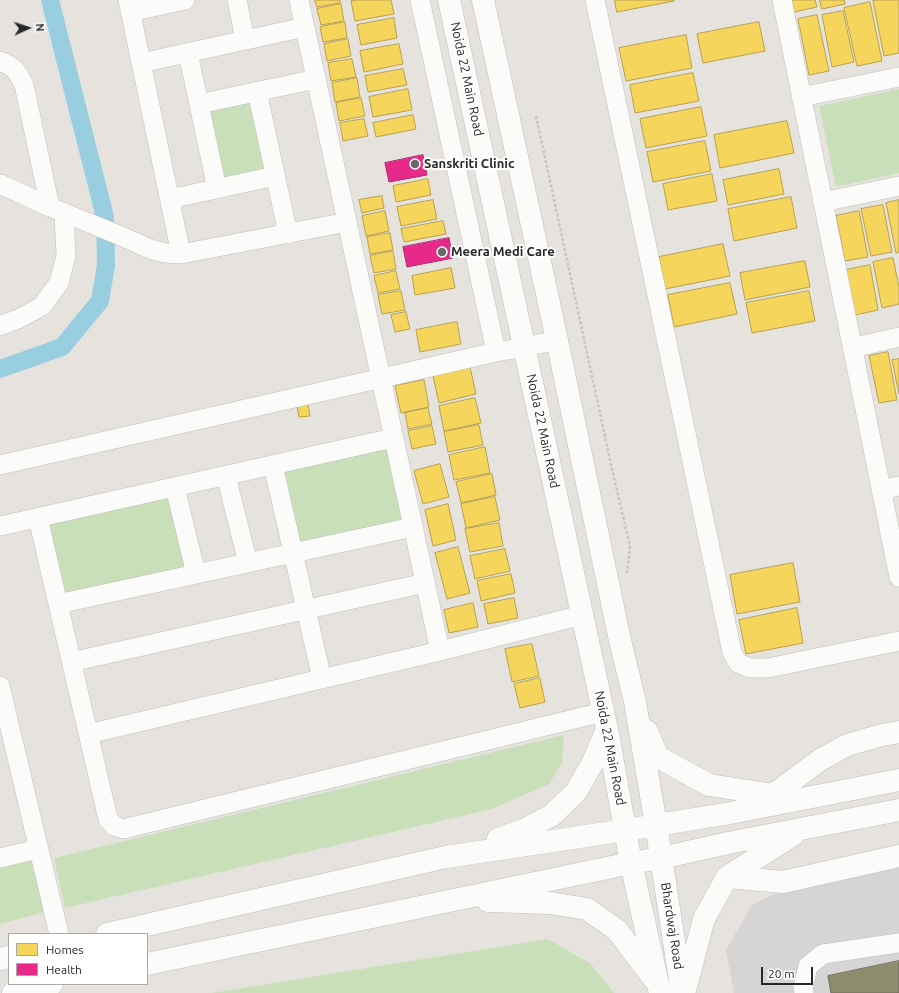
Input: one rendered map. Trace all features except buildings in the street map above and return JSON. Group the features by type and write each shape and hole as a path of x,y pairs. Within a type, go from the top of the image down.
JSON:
{"street":[{"path":"181,0 129,6 182,254"},
{"path":"237,0 245,40"},
{"path":"299,0 440,651"},
{"path":"420,0 496,352"},
{"name":"Noida 22 Main Road","path":"449,0 605,721 631,863"},
{"path":"483,0 635,702 661,858"},
{"path":"595,0 732,652 738,663 750,668 768,668 899,641"},
{"path":"782,0 852,348 890,488 899,577"},
{"path":"141,63 305,27"},
{"path":"188,53 216,189"},
{"path":"0,61 9,65 18,72 24,85 64,213 66,256 59,283 42,306 18,319 0,326"},
{"path":"801,97 899,77"},
{"path":"199,104 316,79"},
{"path":"257,91 288,234"},
{"path":"170,199 276,176"},
{"path":"0,184 150,249 166,253 182,254 347,222"},
{"path":"823,202 899,186"},
{"path":"852,348 899,337"},
{"path":"0,465 496,352 557,340"},
{"path":"0,526 393,438"},
{"path":"273,465 322,679"},
{"path":"226,476 248,563"},
{"path":"175,487 196,574"},
{"path":"38,518 108,819 114,826 123,829 605,721 593,762 576,792 552,815 524,830 446,857"},
{"path":"58,604 413,527"},
{"path":"71,662 425,583"},
{"path":"88,734 440,651 582,615"},
{"path":"0,686 59,933"},
{"path":"635,702 658,757 709,785 803,799"},
{"path":"773,795 820,760 847,745 882,735 899,732"},
{"path":"111,933 446,857 725,814 899,780"},
{"path":"148,964 728,843 899,810"},
{"path":"683,993 704,919 727,877 804,828"},
{"path":"0,858 38,849"},
{"path":"727,877 783,882 899,856"},
{"name":"Bhardwaj Road","path":"661,858 683,993"},
{"name":"Bhardwaj Road","path":"631,863 659,989"},
{"path":"453,900 550,903 587,909 616,930 659,989"},
{"path":"804,993 803,987 808,966 823,954 899,943"},
{"path":"13,993 48,985"}],"path":[{"path":"536,116 630,546 626,576"}],"shaded area":[{"path":"899,863 899,993 734,993 726,950 752,905 794,884"}],"green space":[{"path":"899,89 899,173 836,187 819,106"},
{"path":"255,96 271,173 219,184 203,107"},
{"path":"386,445 405,523 300,547 282,469"},
{"path":"172,492 190,569 66,598 48,521"},
{"path":"564,735 562,763 549,784 492,809 65,908 54,858"},
{"path":"33,859 45,912 0,924 0,867"},
{"path":"548,939 591,964 614,993 211,993"}],"waterway":[{"path":"0,369 62,347 100,301 106,265 105,217 50,0"}],"place":[{"name":"Sanskriti Clinic","path":"415,164"},
{"name":"Meera Medi Care","path":"442,252"}]}
